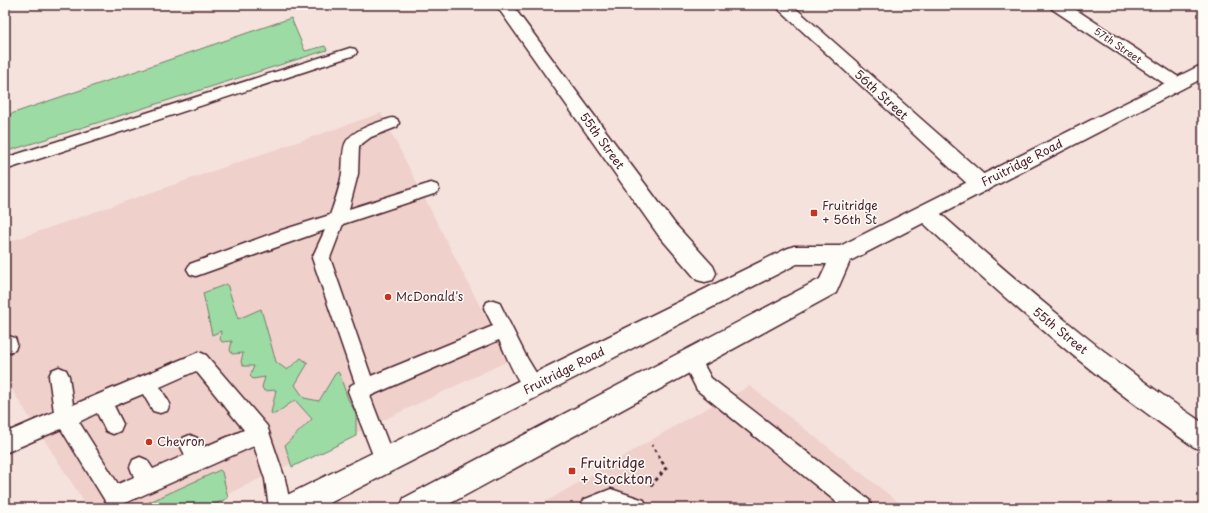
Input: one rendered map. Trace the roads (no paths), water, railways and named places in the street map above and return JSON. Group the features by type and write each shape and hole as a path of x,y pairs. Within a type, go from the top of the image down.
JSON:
{"main road":[{"name":"55th Street","path":"504,5 667,230 705,273"},
{"name":"56th Street","path":"782,5 981,184"},
{"name":"57th Street","path":"1058,5 1177,84"},
{"name":"Fruitridge Road","path":"290,508 385,462 794,256 842,255 1203,71"},
{"name":"55th Street","path":"926,213 1020,298 1104,368 1203,438"},
{"path":"414,508 828,286 842,255"}],"lane":[{"path":"5,164 350,52"},
{"path":"366,388 321,258 344,202 353,163 352,144 366,133 392,124"},
{"path":"196,269 286,236 431,189"},
{"path":"493,308 520,364 534,386"},
{"path":"385,462 358,391 504,330"},
{"path":"691,360 704,384 861,508"},
{"path":"5,443 199,361 260,432 275,479 280,508"},
{"path":"59,376 65,418 114,498 144,475 195,452 260,432"},
{"path":"147,383 160,404"},
{"path":"102,402 113,424"},
{"path":"591,508 611,500 635,507"}],"place":[{"name":"Fruitridge + 56th St","path":"814,213"},
{"name":"McDonald's","path":"388,297"},
{"name":"Chevron","path":"149,442"},
{"name":"Fruitridge + Stockton","path":"572,471"}]}
